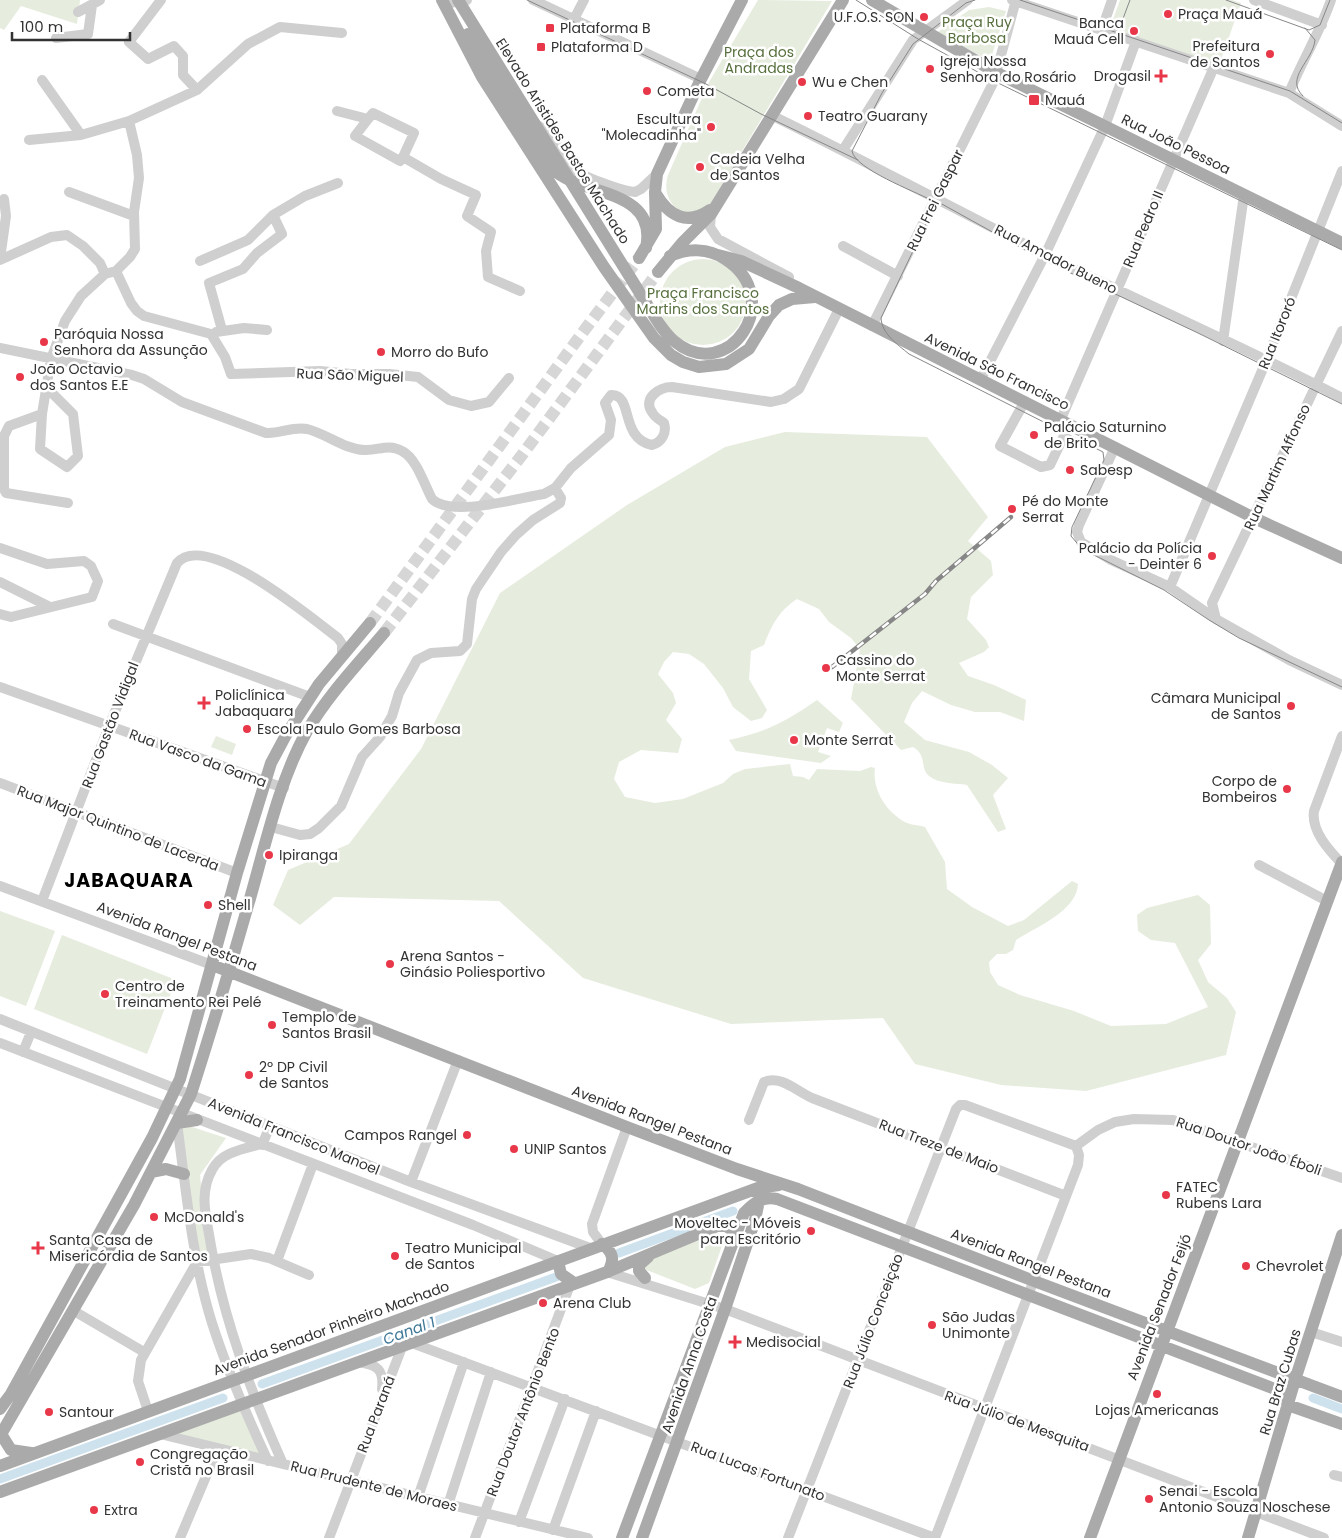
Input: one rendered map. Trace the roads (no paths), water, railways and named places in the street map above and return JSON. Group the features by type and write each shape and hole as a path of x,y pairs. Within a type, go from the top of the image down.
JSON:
{"main road":[{"name":"Elevado Aristides Bastos Machado","path":"458,0 643,298 668,334 682,346 708,352 731,346 744,334 751,316 751,292 740,272 718,255"},
{"path":"444,4 464,28 520,119 556,172 608,194 638,212 645,221 647,230 643,253 656,225 655,192 657,174 701,79 742,0"},
{"path":"658,272 670,256 714,210 843,0"},
{"path":"872,0 996,73"},
{"path":"444,4 482,77 604,267 654,338 670,355 692,365 714,367 732,361 749,349 770,313 779,305 792,299 815,297"},
{"name":"Rua João Pessoa","path":"996,73 1342,242"},
{"path":"655,192 669,212 682,218 696,217 714,210"},
{"path":"670,256 692,250 718,255"},
{"name":"Avenida São Francisco","path":"718,255 748,264 839,309 873,323 1114,447 1211,494 1254,518 1342,558"},
{"path":"34,1453 10,1450 0,1435 74,1311 151,1172 176,1114 177,1086 264,782 281,743 310,697 342,655 370,623"},
{"path":"0,1409 176,1114 191,1094 230,972 271,827 306,733 321,708 384,633"},
{"name":"Avenida Senador Feijó","path":"1090,1538 1342,863"},
{"name":"Avenida Rangel Pestana","path":"212,965 458,1060 626,1128 737,1169 791,1186 1034,1281 1342,1397"},
{"path":"176,1114 197,1120"},
{"path":"151,1172 166,1168 184,1174"},
{"path":"737,1169 751,1179 760,1197 902,1248 1280,1391 1288,1405 1342,1424"},
{"name":"Avenida Senador Pinheiro Machado","path":"0,1466 744,1193 760,1197 776,1185 791,1186"},
{"name":"Avenida Anna Costa","path":"642,1538 725,1309 755,1220 760,1197"},
{"name":"Avenida Anna Costa","path":"622,1538 744,1213 760,1197"},
{"path":"0,1492 649,1256 720,1225 731,1229 734,1240"},
{"name":"Rua Braz Cubas","path":"1248,1538 1295,1380 1342,1235"},
{"path":"596,1246 611,1253 612,1268"},
{"path":"645,1278 639,1271 639,1265 649,1256"},
{"path":"558,1261 561,1274 572,1284"}],"street":[{"path":"161,0 129,42 148,60 174,46 183,56 183,75 197,90"},
{"path":"444,4 467,0"},
{"path":"534,0 701,79"},
{"path":"574,19 584,0"},
{"path":"843,150 914,40 968,0"},
{"path":"996,73 1014,0 1289,93 1342,126"},
{"path":"1102,29 1112,0"},
{"path":"1254,0 1322,25"},
{"path":"1289,93 1314,36 1322,25 1331,0"},
{"path":"78,12 96,2"},
{"path":"56,38 88,34 96,2"},
{"path":"29,140 81,135 129,121 197,90 248,44 280,27 342,33"},
{"path":"981,379 1045,255 1105,126 1136,41"},
{"name":"Rua Pedro II","path":"1025,401 1000,446 1041,467 1050,465 1065,421 1117,290 1214,67"},
{"name":"Rua Frei Gaspar","path":"873,323 937,198 996,73"},
{"path":"42,80 81,135"},
{"path":"337,111 368,119"},
{"path":"373,113 414,133 400,161 356,136 368,119 373,113"},
{"name":"Rua Amador Bueno","path":"773,116 937,198 1045,255 1223,341 1267,359 1342,398"},
{"path":"520,119 552,134 573,168 625,190 638,191 657,174"},
{"path":"47,388 73,414 78,456 67,467 40,450 42,414 51,359 65,321 81,296 105,274 116,271 135,249 134,216 138,178 137,155 129,121"},
{"path":"403,157 476,195 467,216 491,232 486,251 488,277 520,291"},
{"name":"Rua Itororó","path":"1170,587 1267,359 1342,171"},
{"path":"200,261 248,240 273,214 304,196 338,183"},
{"path":"69,192 134,216"},
{"path":"1223,341 1244,195"},
{"path":"0,260 6,216 4,199"},
{"name":"Avenida São Francisco","path":"714,210 711,231 723,243 873,323"},
{"path":"222,330 209,283 243,269 257,254 282,234 273,214"},
{"path":"0,260 51,236 67,235 83,246 100,263 105,274"},
{"path":"843,246 898,276"},
{"path":"116,271 137,311 144,316 201,329 210,334 222,330 244,328 267,330"},
{"path":"0,348 132,375 144,379 182,402 266,433 278,434 291,429 304,428 321,433 348,446 365,450 390,446 403,451 412,460 432,499 437,504 462,508 544,494 555,488 571,468 609,436 611,420 606,402 611,395 618,396 623,400 628,423 637,438 652,445 660,441 665,432 664,423 650,408 652,396 660,389 672,387 776,402 784,399 799,389 839,309"},
{"name":"Rua Martim Affonso","path":"1212,603 1342,331"},
{"name":"Rua São Miguel","path":"210,334 225,357 232,374 320,371 418,377 449,400 470,406 489,402 509,378"},
{"path":"42,414 9,426 4,436 4,489 6,494 68,503"},
{"path":"1114,447 1079,526 1079,539 1086,546 1170,587 1216,619 1289,660 1342,685"},
{"path":"271,827 300,835 310,834 319,828 341,806 362,757 380,737 392,716 399,693 417,660 431,653 460,652 468,644 472,599 476,589 501,552 516,535 533,520 560,503 561,498 555,488"},
{"path":"0,548 46,564 61,565 84,561 91,566 98,581 92,597 72,604 48,606 11,617 0,614"},
{"name":"Rua Gastão Vidigal","path":"42,901 145,635 177,563 188,555 200,555 251,575 338,638 342,644 342,655"},
{"path":"0,582 48,606"},
{"path":"1200,609 1212,603 1216,619"},
{"path":"113,624 310,697"},
{"name":"Rua Vasco da Gama","path":"0,687 284,788"},
{"path":"1342,736 1312,819 1320,836 1342,863"},
{"name":"Rua Major Quintino de Lacerda","path":"0,783 237,873"},
{"path":"1259,865 1327,901"},
{"name":"Avenida Rangel Pestana","path":"0,886 212,965"},
{"name":"Avenida Francisco Manoel","path":"0,1019 31,1033 177,1086 269,1128 411,1182 596,1246"},
{"path":"24,1050 31,1033"},
{"path":"0,1043 24,1050 176,1114 197,1262 212,1322 242,1404 268,1461"},
{"path":"411,1182 458,1060"},
{"name":"Rua Treze de Maio","path":"749,1120 764,1082 771,1079 780,1080 812,1098 942,1146 1066,1196"},
{"name":"Rua Júlio Conceição","path":"788,1538 908,1231 960,1105 965,1105 1076,1146"},
{"name":"Rua Doutor João Éboli","path":"1076,1146 1098,1130 1115,1122 1144,1119 1173,1120 1342,1178"},
{"name":"Avenida Francisco Manoel","path":"197,1120 262,1143 558,1261"},
{"path":"269,1128 262,1143 239,1149 220,1160 210,1175 204,1189 204,1202 213,1259 224,1310 255,1400 283,1464"},
{"path":"596,1246 592,1224 626,1128"},
{"path":"935,1538 1079,1162 1076,1146"},
{"path":"277,1262 314,1164"},
{"path":"148,1411 138,1381 139,1367 144,1352 197,1262 246,1254 277,1262 309,1275"},
{"path":"612,1268 711,1301"},
{"path":"612,1268 704,1296 711,1301"},
{"name":"Rua Doutor Antônio Bento","path":"475,1538 572,1284"},
{"path":"181,1289 190,1286 196,1287 206,1299"},
{"name":"Rua Júlio de Mesquita","path":"711,1301 725,1309 984,1410 1119,1459 1324,1538"},
{"path":"74,1311 144,1352"},
{"path":"1311,1332 1342,1342"},
{"name":"Rua Lucas Fortunato","path":"407,1345 464,1362 935,1538"},
{"name":"Rua Paraná","path":"329,1538 382,1400 407,1345"},
{"path":"359,1362 373,1364 380,1369 383,1378 382,1400"},
{"path":"418,1498 464,1362"},
{"path":"448,1505 491,1372"},
{"path":"519,1522 565,1399"},
{"path":"553,1530 596,1411"},
{"name":"Rua Prudente de Moraes","path":"160,1434 588,1538"},
{"path":"180,1538 218,1448"}],"waterway":[{"name":"Canal 1","path":"619,1253 733,1211"},
{"name":"Canal 1","path":"262,1384 556,1277"},
{"name":"Canal 1","path":"0,1479 223,1398"},
{"name":"Canal 1","path":"1313,1398 1342,1409"}],"tunnel":[{"path":"370,623 639,258"},
{"path":"384,633 522,455 658,272"}],"tram line":[{"path":"527,0 706,84 761,114 858,160"},
{"path":"856,0 918,39 994,81 1342,250"},
{"path":"975,0 966,3 913,44 882,93 852,151 863,165 931,200 935,205 881,318 884,329 909,354 1103,452 1104,460 1072,527 1071,536 1082,549 1164,590 1239,638 1342,687"},
{"path":"1020,0 1290,91 1342,123"},
{"path":"1105,27 1121,24 1130,0"},
{"path":"1226,0 1309,30 1320,25 1330,0"},
{"path":"1303,96 1298,89 1298,76 1310,55 1315,40 1305,28"},
{"path":"931,198 1043,260 1342,404"}],"railway":[{"path":"832,667 925,594 936,581 1011,517"}],"place":[{"name":"Praça Mauá","path":"1168,14"},
{"name":"U.F.O.S. SON","path":"924,17"},
{"name":"Plataforma B","path":"550,28"},
{"name":"Banca Mauá Cell","path":"1134,31"},
{"name":"Plataforma D","path":"541,47"},
{"name":"Prefeitura de Santos","path":"1270,54"},
{"name":"Igreja Nossa Senhora do Rosário","path":"930,69"},
{"name":"Drogasil","path":"1161,76"},
{"name":"Wu e Chen","path":"802,82"},
{"name":"Cometa","path":"647,91"},
{"name":"Mauá","path":"1034,100"},
{"name":"Teatro Guarany","path":"808,116"},
{"name":"Escultura \"Molecadinha\"","path":"711,127"},
{"name":"Cadeia Velha de Santos","path":"700,167"},
{"name":"Paróquia Nossa Senhora da Assunção","path":"44,342"},
{"name":"Morro do Bufo","path":"381,352"},
{"name":"João Octavio dos Santos E.E","path":"20,377"},
{"name":"Palácio Saturnino de Brito","path":"1034,435"},
{"name":"Sabesp","path":"1070,470"},
{"name":"Pé do Monte Serrat","path":"1012,509"},
{"name":"Palácio da Polícia - Deinter 6","path":"1212,556"},
{"name":"Cassino do Monte Serrat","path":"826,668"},
{"name":"Policlínica Jabaquara","path":"204,703"},
{"name":"Câmara Municipal de Santos","path":"1291,706"},
{"name":"Escola Paulo Gomes Barbosa","path":"247,729"},
{"name":"Monte Serrat","path":"794,740"},
{"name":"Corpo de Bombeiros","path":"1287,789"},
{"name":"Ipiranga","path":"269,855"},
{"name":"Shell","path":"208,905"},
{"name":"Arena Santos - Ginásio Poliesportivo","path":"390,964"},
{"name":"Centro de Treinamento Rei Pelé","path":"105,994"},
{"name":"Templo de Santos Brasil","path":"272,1025"},
{"name":"2º DP Civil de Santos","path":"249,1075"},
{"name":"Campos Rangel","path":"467,1135"},
{"name":"UNIP Santos","path":"514,1149"},
{"name":"FATEC Rubens Lara","path":"1166,1195"},
{"name":"McDonald's","path":"154,1217"},
{"name":"Moveltec - Móveis para Escritório","path":"811,1231"},
{"name":"Santa Casa de Misericórdia de Santos","path":"38,1248"},
{"name":"Teatro Municipal de Santos","path":"395,1256"},
{"name":"Chevrolet","path":"1246,1266"},
{"name":"Arena Club","path":"543,1303"},
{"name":"São Judas Unimonte","path":"932,1325"},
{"name":"Medisocial","path":"735,1342"},
{"name":"Lojas Americanas","path":"1157,1394"},
{"name":"Santour","path":"49,1412"},
{"name":"Congregação Cristã no Brasil","path":"140,1462"},
{"name":"Senai - Escola Antonio Souza Noschese","path":"1149,1499"},
{"name":"Extra","path":"94,1510"}],"district":[{"name":"JABAQUARA","path":"129,880"}],"park label":[{"name":"Praça Ruy Barbosa","path":"977,30"},
{"name":"Praça dos Andradas","path":"759,60"},
{"name":"Praça Francisco Martins dos Santos","path":"703,302"}]}
